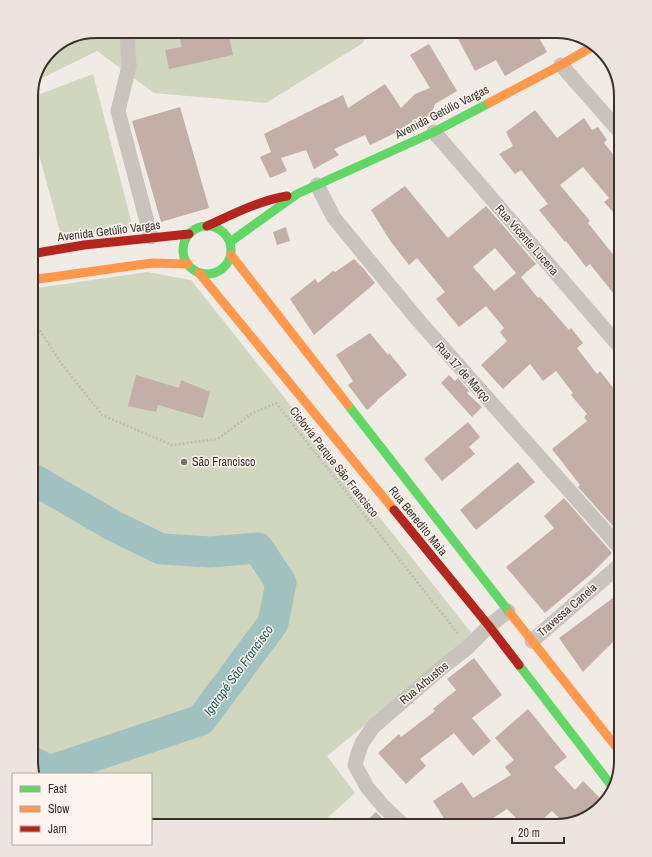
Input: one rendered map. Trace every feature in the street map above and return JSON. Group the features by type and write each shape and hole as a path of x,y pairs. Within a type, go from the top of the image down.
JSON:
{"street":[{"path":"127,38 129,66 118,111 151,238"},
{"name":"Avenida Getúlio Vargas","path":"230,242 297,194 434,132 561,65 588,48"},
{"path":"561,65 614,125"},
{"name":"Rua Vicente Lucena","path":"434,132 614,340"},
{"name":"Rua 17 de Março","path":"317,185 334,218 418,320 614,541"},
{"name":"Avenida Getúlio Vargas","path":"207,226 263,201 297,194"},
{"path":"207,226 217,228 225,234 230,242 231,255 228,262 222,269 215,273 207,274 199,273 192,269 184,256 183,248 185,240 189,234 198,228 207,226"},
{"name":"Avenida Getúlio Vargas","path":"38,253 84,245 189,234"},
{"name":"Rua Benedito Maia","path":"231,255 508,611 614,744"},
{"path":"38,279 152,263 168,262 188,264"},
{"name":"Rua Benedito Maia","path":"199,273 489,626 609,783"},
{"name":"Travessa Canela","path":"532,641 614,570"},
{"name":"Rua Arbustos","path":"397,819 367,787 355,765 362,742 373,728 508,611"}],"path":[{"name":"Ciclovia Parque São Francisco","path":"38,328 61,363 102,415 172,445 218,439 251,414 276,403 468,647"}],"green space":[{"path":"88,38 365,38 363,43 266,103 154,93 97,51 41,79 44,70 58,52 77,41"},
{"path":"93,74 133,228 62,239 38,151 38,95"},
{"name":"São Francisco","path":"147,272 191,280 474,636 327,756 355,793 326,819 152,819 152,773 39,773 38,288"}],"building":[{"path":"180,38 229,38 233,55 169,69 165,50 182,47"},
{"path":"458,38 539,38 547,52 505,76 496,60 475,71"},
{"path":"429,44 457,91 435,104 431,114 424,118 418,118 391,135 370,145 365,135 334,149 339,155 314,169 306,150 281,158 287,171 270,178 260,157 271,152 264,134 343,95 348,108 385,84 401,108 415,94 430,88 410,55"},
{"path":"180,107 209,208 161,222 132,121"},
{"path":"535,110 557,138 584,118 592,130 598,127 607,140 604,143 614,155 614,213 604,202 609,198 583,167 560,185 590,221 588,223 614,256 614,294 590,264 586,267 539,210 548,204 521,170 515,174 499,154 513,146 506,132"},
{"path":"405,186 448,238 486,206 536,264 521,277 538,298 540,297 569,330 571,328 583,343 577,348 597,374 600,371 614,389 614,527 578,487 580,485 552,449 587,421 584,417 587,414 571,395 573,393 556,371 543,381 530,364 503,389 481,365 507,341 500,332 504,328 486,306 459,327 436,299 445,292 417,258 409,265 391,242 371,210","holes":["495,248 516,273 494,291 473,267"]},
{"path":"286,227 290,241 277,245 273,232"},
{"path":"354,259 375,283 314,335 290,299 315,279 318,283 333,271 335,272"},
{"path":"370,333 407,375 367,410 348,385 353,381 336,355"},
{"path":"136,375 179,388 181,380 210,392 203,418 158,405 156,412 128,406"},
{"path":"449,375 455,381 458,378 469,391 467,393 482,407 472,417 441,383"},
{"path":"468,422 480,437 469,447 475,454 442,481 424,459"},
{"path":"518,462 535,482 476,530 460,510"},
{"path":"564,498 612,553 591,574 545,613 506,567 554,528 544,516"},
{"path":"614,597 614,641 583,672 559,638"},
{"path":"474,658 502,695 472,718 491,741 473,756 454,733 420,759 426,766 406,784 378,753 399,734 401,737 435,711 433,709 456,690 447,679"},
{"path":"528,709 567,757 554,767 575,790 583,781 600,798 582,813 564,819 560,819 552,811 543,819 517,819 507,809 492,819 445,819 433,801 462,782 473,798 511,775 505,767 514,760 495,738"},
{"path":"376,812 383,819 368,819"}],"waterway":[{"name":"Igarapé São Francisco","path":"38,482 112,525 161,549 210,552 258,548 281,583 273,623 201,720 49,771 38,765"}],"traffic: fast":[{"path":"230,242 297,194 434,132 489,103"},
{"path":"207,226 216,228 224,233 229,241 231,250 229,259 224,267 216,272 207,274 198,272 190,267 185,259 183,250 185,241 190,233 198,228 207,226"},
{"path":"348,405 510,613"},
{"path":"519,665 609,783"}],"traffic: slow":[{"path":"489,103 589,49"},
{"path":"231,255 348,405"},
{"path":"38,279 152,263 188,264"},
{"path":"199,273 394,510"},
{"path":"510,613 614,744"}],"traffic: jam":[{"path":"207,226 256,205 287,196"},
{"path":"38,253 84,245 189,234"},
{"path":"394,510 519,665"}],"place":[{"name":"São Francisco","path":"184,462"}]}
